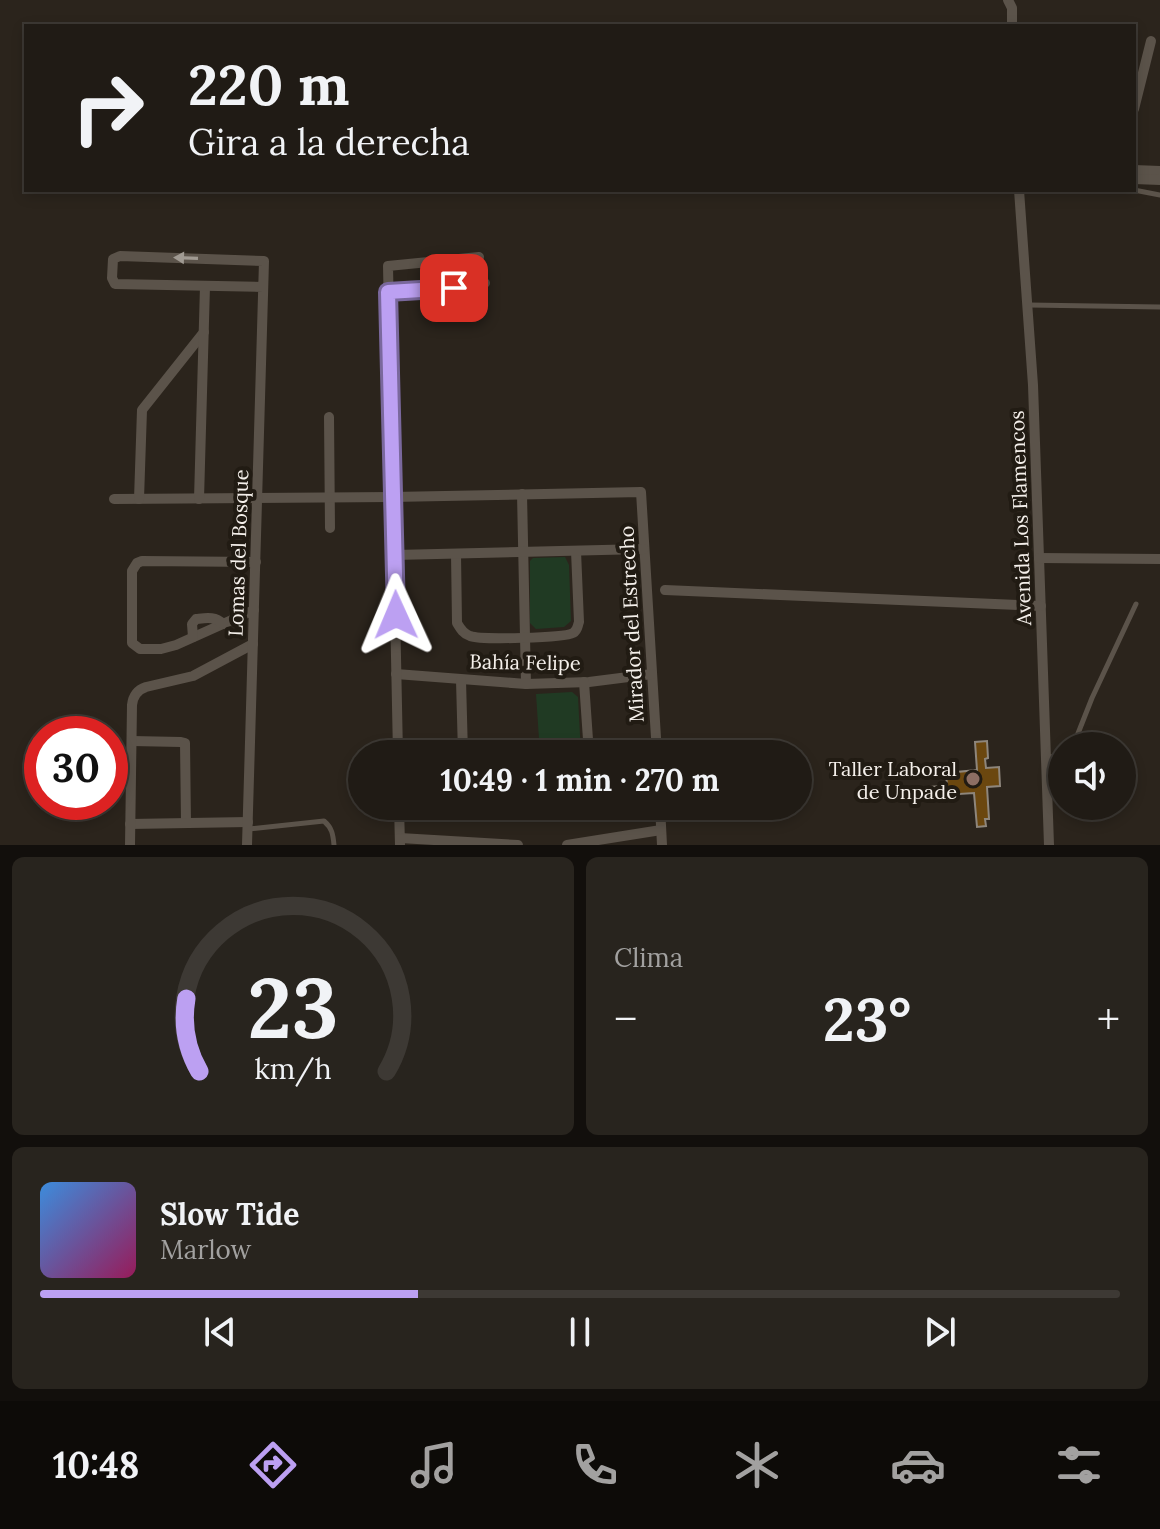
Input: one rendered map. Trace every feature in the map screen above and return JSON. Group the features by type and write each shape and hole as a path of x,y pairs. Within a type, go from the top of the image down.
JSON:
{"street":[{"path":"1008,0 1012,8 1012,24"},
{"path":"1136,101 1151,41"},
{"path":"1136,170 1160,171"},
{"path":"1136,179 1160,180"},
{"name":"Avenida Los Flamencos","path":"1021,192 1049,845"},
{"name":"Lomas del Bosque","path":"205,286 115,284 112,278 113,259 120,256 264,261 247,845"},
{"path":"398,740 388,266 479,257"},
{"path":"388,292 472,287 485,283"},
{"path":"199,499 205,286 263,287"},
{"path":"139,499 142,410 204,332"},
{"path":"329,417 330,528"},
{"name":"Mirador del Estrecho","path":"522,494 641,492 656,740"},
{"path":"114,499 522,494 526,684"},
{"path":"395,555 644,549"},
{"path":"456,554 459,627 473,638 525,638 568,635 577,629 576,551"},
{"path":"1039,558 1160,559"},
{"path":"254,610 223,624 210,617 196,619 192,624 193,637 161,649 140,649 132,643 132,571 135,565 142,561 256,562"},
{"path":"665,590 1041,606"},
{"path":"130,845 132,705 136,693 143,688 193,676 253,644"},
{"name":"Bahía Felipe","path":"396,674 526,684 584,682 652,674"},
{"path":"461,680 463,740"},
{"path":"584,682 588,740"},
{"path":"132,741 185,743 186,823"},
{"path":"399,820 400,841 518,845"},
{"path":"661,820 662,845"},
{"path":"130,824 248,825"},
{"path":"567,845 661,830"}],"lane":[{"path":"1136,190 1160,195"},
{"path":"1028,305 1160,307"},
{"path":"1079,732 1136,604"},
{"path":"248,825 324,821 334,835 334,845"}],"green space":[{"path":"565,557 569,565 571,621 564,627 536,629 530,623 530,561 533,558"},
{"path":"572,692 578,697 580,740 539,740 536,694"}],"building":[{"name":"Taller Laboral de Unpade","path":"987,741 986,768 999,767 1000,786 987,787 989,819 985,819 986,826 977,827 974,793 927,796 926,787 947,786 946,773 977,770 975,742"}],"place":[{"name":"Taller Laboral de Unpade","path":"973,779"}],"route":[{"path":"396,615 388,292 454,288"}]}
